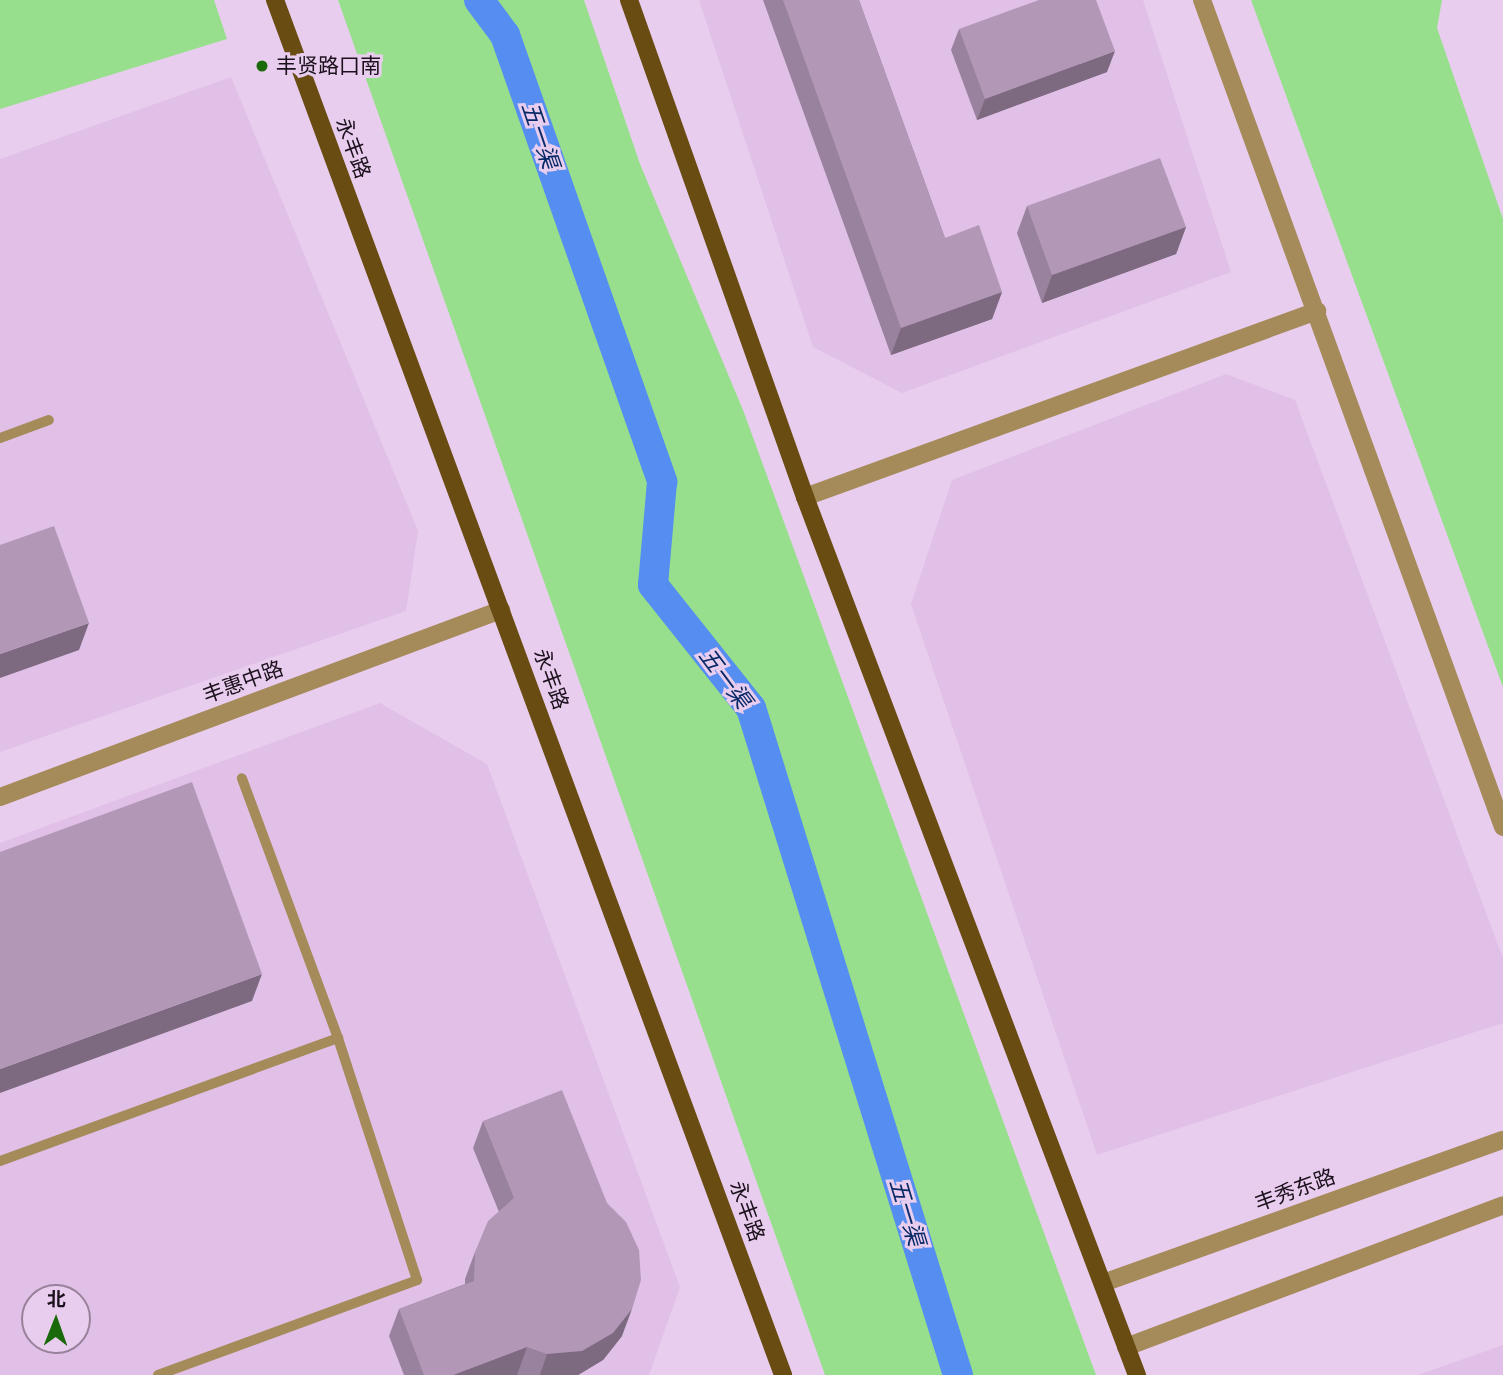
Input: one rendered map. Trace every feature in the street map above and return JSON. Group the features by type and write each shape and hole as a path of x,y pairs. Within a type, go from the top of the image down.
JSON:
{"main road":[{"name":"永丰路","path":"275,0 783,1375"},
{"path":"629,0 805,496 1137,1375"}],"street":[{"path":"1202,0 1503,827"},
{"path":"805,496 1317,311"},
{"name":"丰惠中路","path":"0,797 502,610"},
{"name":"丰秀东路","path":"1103,1283 1503,1140"},
{"path":"1126,1347 1503,1205"}],"lane":[{"path":"0,438 49,420"},
{"path":"158,1375 417,1280 338,1038 242,778"},
{"path":"0,1161 338,1038"}],"shaded area":[{"path":"699,0 1143,0 1231,272 902,393 813,347"},
{"path":"231,77 418,531 406,611 0,752 0,159"},
{"path":"1226,374 1295,400 1503,958 1503,1023 1097,1155 911,604 952,480"},
{"path":"380,703 487,764 680,1287 649,1375 0,1375 0,843"},
{"path":"1503,1345 1503,1375 1418,1375"}],"green space":[{"path":"0,0 214,0 227,39 0,109"},
{"path":"338,0 584,0 640,164 743,410 1096,1375 825,1375"},
{"path":"1251,0 1442,0 1437,28 1503,219 1503,687"}],"building":[{"path":"783,0 859,0 945,238 979,225 1002,292 901,328"},
{"path":"1039,0 1096,0 1115,51 985,99 959,29"},
{"path":"1160,158 1186,227 1052,275 1027,206"},
{"path":"54,526 89,623 0,654 0,545"},
{"path":"192,782 262,974 0,1069 0,852"},
{"path":"562,1090 607,1203 626,1222 639,1250 641,1280 632,1309 613,1333 582,1351 547,1354 527,1347 453,1375 424,1375 399,1309 474,1281 475,1252 488,1221 514,1198 483,1121"}],"waterway":[{"name":"五一渠","path":"479,0 505,35 662,482 653,585 751,708 958,1375"}],"place":[{"name":"丰贤路口南","path":"262,66"}]}
